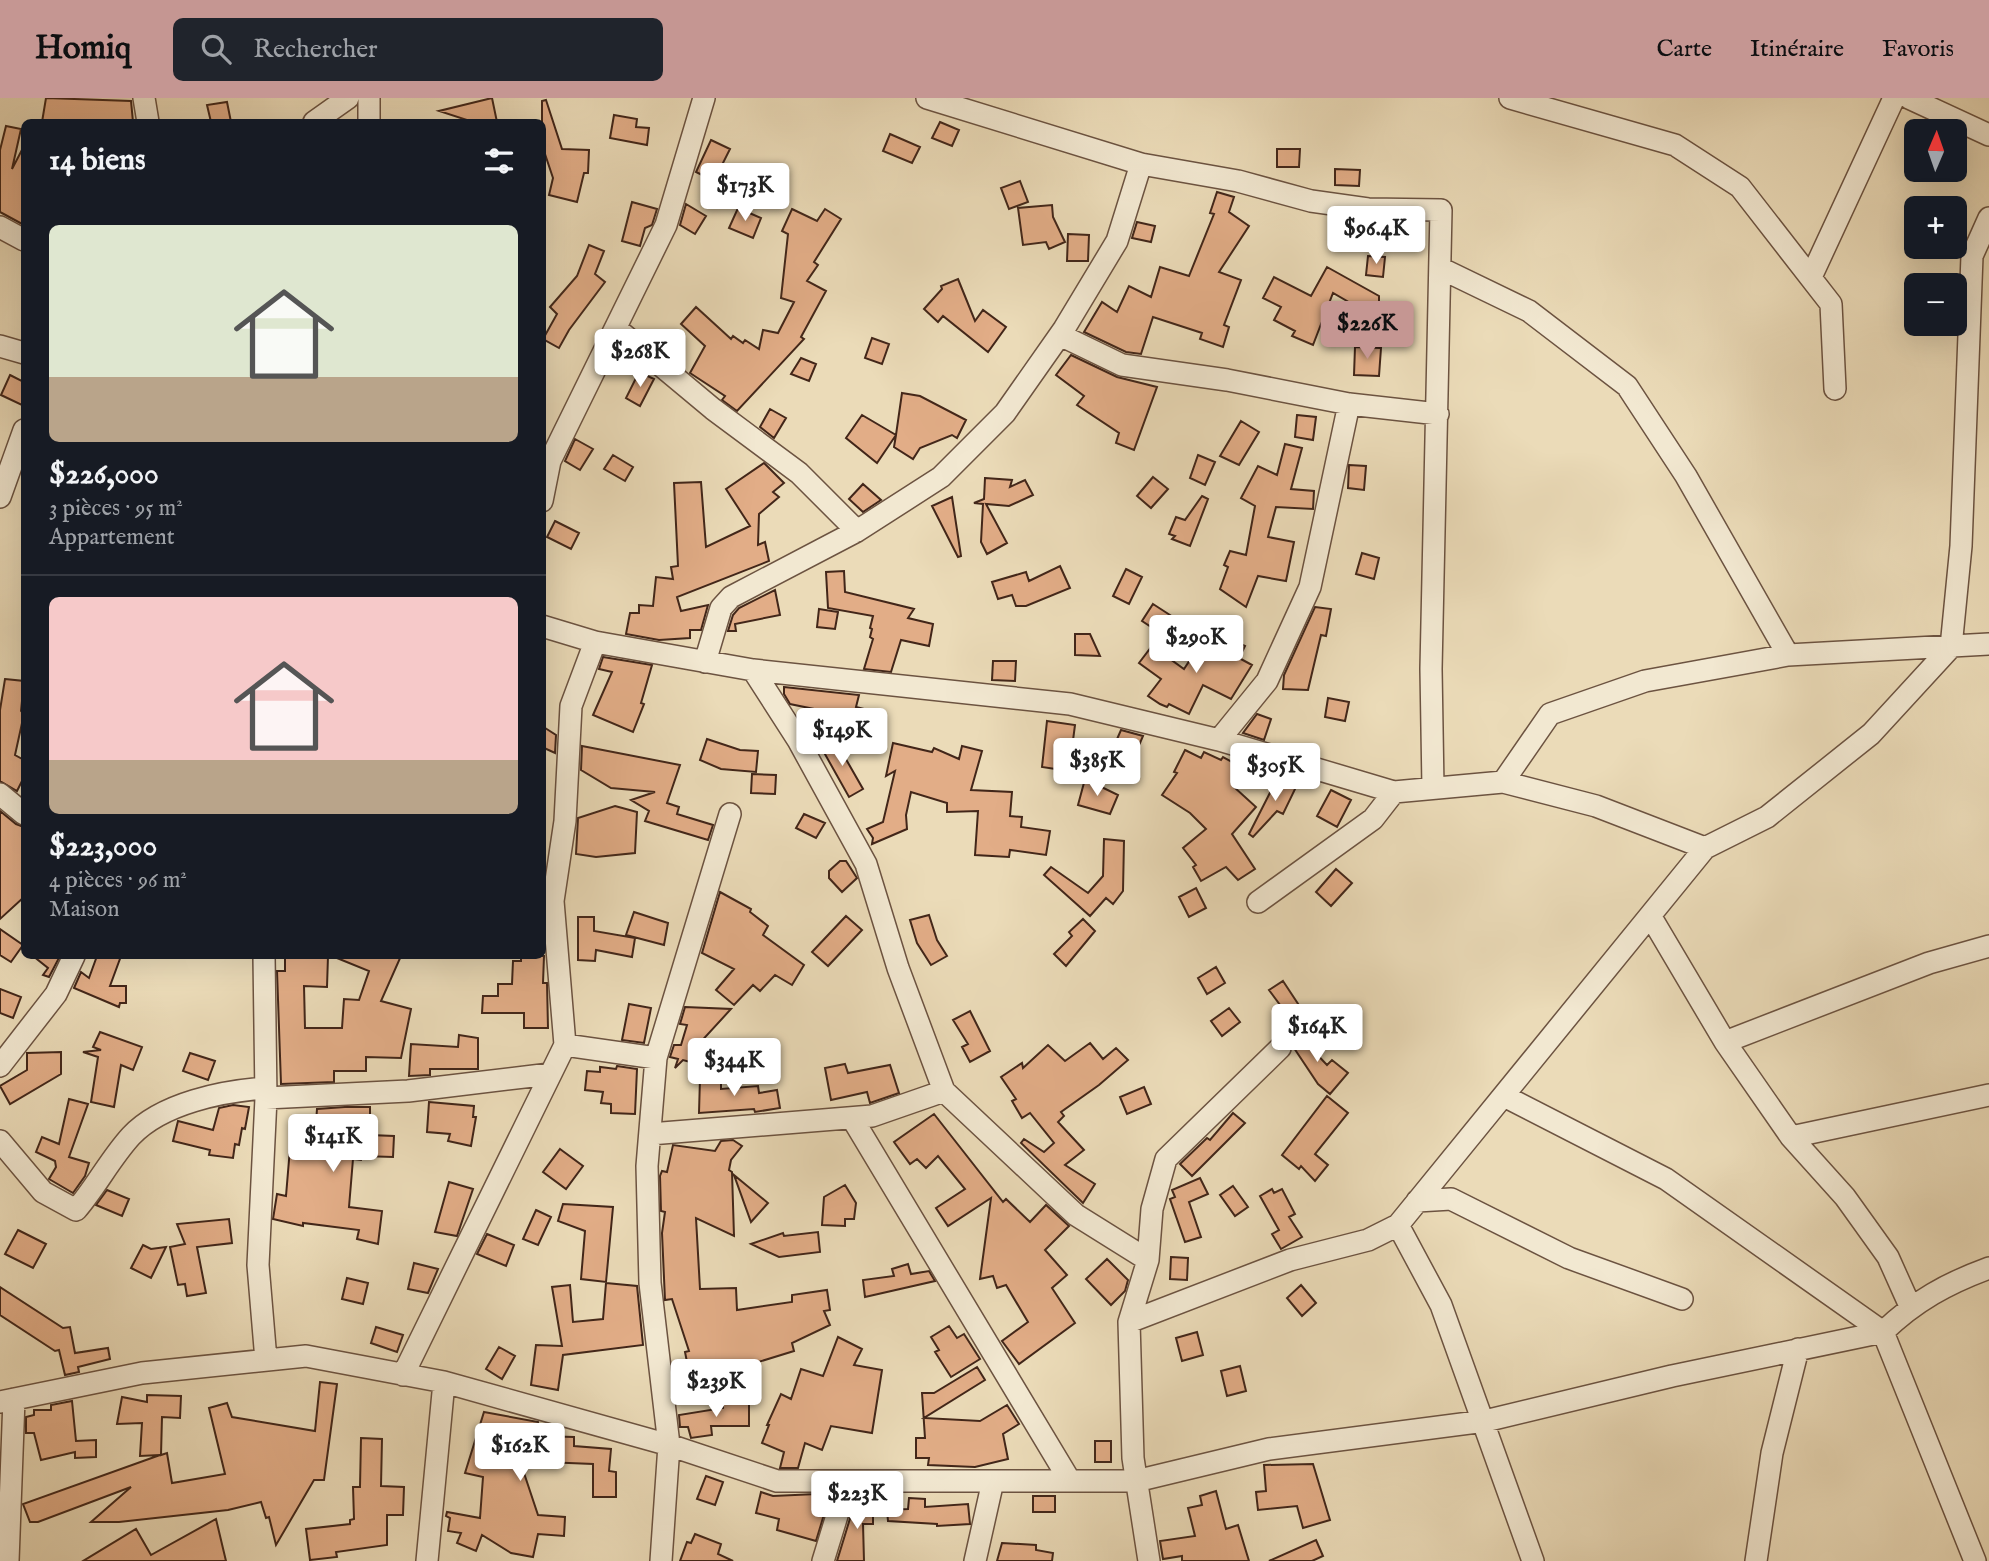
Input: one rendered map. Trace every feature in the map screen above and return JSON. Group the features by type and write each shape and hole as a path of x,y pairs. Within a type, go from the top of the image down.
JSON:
{"street":[{"path":"144,98 148,119"},
{"path":"318,119 348,98"},
{"path":"369,98 369,119"},
{"path":"546,481 550,461 666,225 705,98"},
{"path":"927,98 1141,164 1238,181 1311,201 1368,209 1441,210 1431,668 1433,788"},
{"path":"1510,98 1675,145 1740,187 1831,304 1835,389"},
{"path":"1811,278 1894,98"},
{"path":"1909,98 1989,135"},
{"path":"705,662 722,608 731,597 858,531 941,477 1005,413 1059,335 1117,241 1141,164"},
{"path":"1129,1322 1290,1259 1368,1240 1398,1225 1705,848 1767,817 1871,734 1951,647 1961,545 1972,256 1989,218"},
{"path":"0,227 21,238"},
{"path":"1440,268 1529,311 1627,386 1686,477 1788,655"},
{"path":"617,329 713,409 799,473 858,531"},
{"path":"1059,335 1122,365 1227,380 1349,404 1438,414"},
{"path":"0,346 21,352"},
{"path":"1219,740 1267,681 1310,587 1349,404"},
{"path":"0,497 21,438"},
{"path":"546,627 595,642 753,670 1070,704 1219,740 1394,792 1503,782 1596,806 1705,848"},
{"path":"403,1375 565,1045 548,901 565,821 571,706 595,642"},
{"path":"1503,782 1550,714 1645,681 1788,655 1989,644"},
{"path":"753,670 798,740 866,864 898,968 944,1091 1076,1215 1148,1260"},
{"path":"1258,902 1373,820 1394,792"},
{"path":"0,794 21,812"},
{"path":"661,1561 669,1445 650,1283 647,1166 656,1058 730,814"},
{"path":"1651,917 1726,1042 1791,1137 1845,1197 1888,1257 1910,1306"},
{"path":"1726,1042 1929,963 1989,946"},
{"path":"0,1066 56,994 73,959"},
{"path":"264,959 266,1093 258,1265 266,1360"},
{"path":"565,1045 656,1058"},
{"path":"1149,1561 1136,1481 1129,1322 1148,1260 1152,1209 1166,1159 1280,1048"},
{"path":"0,1141 43,1192 76,1210 132,1135 173,1109 228,1090 266,1093 408,1091 550,1074"},
{"path":"650,1134 872,1116 944,1091"},
{"path":"1791,1137 1989,1095"},
{"path":"1504,1096 1667,1180 1883,1332 1975,1561"},
{"path":"852,1118 1070,1481"},
{"path":"1417,1201 1451,1199 1569,1258 1682,1299"},
{"path":"1398,1225 1441,1306 1485,1421 1533,1561"},
{"path":"8,1561 7,1400 142,1373 306,1356 444,1382 669,1445 777,1481 1136,1481 1269,1449 1485,1421 1883,1332 1910,1306 1953,1281 1989,1268"},
{"path":"1756,1561 1772,1453 1798,1349"},
{"path":"427,1561 444,1382"},
{"path":"975,1561 993,1481"},
{"path":"823,1561 847,1483"}],"building":[{"path":"46,98 131,101 133,119 42,119"},
{"path":"492,98 496,119 464,119 439,111"},
{"path":"546,100 562,149 589,150 588,173 584,173 577,202 549,195 553,178 546,157 546,119 542,119 542,101"},
{"path":"227,102 230,119 210,119 207,105"},
{"path":"614,115 637,119 636,127 649,128 647,145 610,138"},
{"path":"940,122 959,130 952,146 932,138"},
{"path":"6,126 21,129 12,169 21,152 21,223 0,212 0,150"},
{"path":"890,134 920,147 912,163 883,151"},
{"path":"711,140 730,149 714,181 696,172"},
{"path":"1277,149 1300,149 1299,167 1277,167"},
{"path":"1335,169 1360,170 1359,186 1335,185"},
{"path":"1020,181 1028,202 1009,209 1001,188"},
{"path":"1217,192 1234,197 1229,212 1249,226 1219,272 1241,280 1224,325 1229,327 1223,347 1200,339 1202,333 1153,317 1141,354 1126,352 1084,332 1102,302 1117,312 1129,286 1151,297 1160,267 1189,276 1214,214 1210,213"},
{"path":"632,202 657,209 652,225 645,228 640,246 622,241"},
{"path":"686,204 706,216 695,234 680,225"},
{"path":"1052,205 1053,217 1065,242 1049,249 1046,242 1023,245 1018,208"},
{"path":"738,208 761,218 753,238 729,228"},
{"path":"792,209 817,221 825,209 841,219 814,262 818,265 807,281 826,291 801,337 804,339 737,411 722,400 725,396 690,373 705,346 681,324 696,307 731,339 733,336 743,343 745,340 759,349 763,330 778,333 794,302 781,298 788,234 782,231"},
{"path":"1137,222 1155,226 1151,242 1132,238"},
{"path":"1068,234 1089,235 1088,261 1067,261"},
{"path":"589,245 604,251 595,274 605,282 559,348 546,341 546,334 557,314 550,307 577,276"},
{"path":"1368,256 1385,257 1383,277 1366,275"},
{"path":"1327,267 1379,296 1379,307 1366,312 1333,293 1313,345 1292,336 1295,331 1274,320 1281,307 1263,298 1274,277 1311,296"},
{"path":"958,279 975,321 983,310 1006,327 988,352 943,316 938,322 924,309 942,289 941,286"},
{"path":"872,338 889,344 882,364 865,358"},
{"path":"1355,347 1381,348 1379,376 1354,375"},
{"path":"1071,355 1117,377 1157,387 1134,450 1116,443 1119,433 1077,405 1084,396 1056,375"},
{"path":"801,358 816,364 809,381 791,374"},
{"path":"639,372 654,379 640,406 626,398"},
{"path":"10,375 21,380 21,405 1,395"},
{"path":"902,393 920,396 966,420 957,438 952,435 920,448 913,459 894,447"},
{"path":"770,409 786,418 774,438 760,427"},
{"path":"862,415 896,435 877,463 846,438"},
{"path":"1297,415 1316,417 1313,440 1295,437"},
{"path":"1241,421 1259,432 1239,465 1220,456"},
{"path":"575,439 593,449 580,470 565,461"},
{"path":"1285,444 1302,448 1291,489 1314,491 1313,509 1276,507 1268,537 1294,542 1286,581 1258,576 1246,607 1220,589 1228,567 1224,565 1230,551 1246,555 1255,506 1241,498 1258,466 1277,475"},
{"path":"613,455 633,467 625,481 604,469"},
{"path":"1198,455 1215,462 1205,485 1190,478"},
{"path":"764,463 784,483 773,492 779,497 759,514 758,545 765,542 769,561 677,597 681,611 708,605 701,630 690,630 690,638 659,640 626,634 630,613 639,613 639,605 653,606 656,577 673,579 671,567 678,566 674,483 701,482 706,547 750,526 726,489"},
{"path":"1349,465 1366,466 1364,490 1348,488"},
{"path":"1153,477 1168,489 1151,508 1137,496"},
{"path":"985,478 1012,480 1010,487 1025,480 1033,495 1009,506 986,504 1007,543 987,554 981,542 983,504 974,503 984,499"},
{"path":"863,484 881,500 863,512 849,499"},
{"path":"1202,496 1208,499 1190,546 1172,539 1175,536 1169,534 1176,517 1185,520"},
{"path":"952,497 961,556 958,557 932,506"},
{"path":"555,521 579,533 571,549 547,537"},
{"path":"1362,553 1379,558 1374,579 1356,574"},
{"path":"1060,566 1070,588 1026,606 1016,606 1012,595 998,599 992,582 1026,572 1029,581"},
{"path":"1126,569 1142,577 1129,604 1113,596"},
{"path":"844,571 845,592 914,609 908,618 933,624 929,646 901,640 891,672 864,669 873,639 870,637 870,628 873,616 828,608 826,572"},
{"path":"775,590 780,615 735,624 736,631 728,631 733,615 739,608"},
{"path":"1153,604 1173,617 1162,634 1142,621"},
{"path":"1315,607 1331,609 1326,636 1321,635 1308,690 1283,689 1284,675"},
{"path":"819,609 838,612 835,629 817,627"},
{"path":"1075,634 1090,634 1100,656 1075,655"},
{"path":"1230,639 1245,646 1239,658 1252,665 1231,699 1203,685 1189,714 1169,704 1167,707 1160,704 1148,696 1161,679 1139,663 1152,646 1184,669 1199,646 1220,659"},
{"path":"603,657 652,665 641,703 644,704 633,732 593,715 612,672 599,669"},
{"path":"993,661 1016,661 1015,681 992,680"},
{"path":"5,679 21,681 21,728 15,755 21,758 21,783 17,791 0,781 0,710"},
{"path":"784,687 859,695 856,707 868,710 859,743 832,736 834,713 790,704 784,694"},
{"path":"1328,698 1349,702 1345,721 1325,717"},
{"path":"1257,714 1271,719 1264,740 1243,733"},
{"path":"1047,721 1075,725 1069,771 1042,767"},
{"path":"546,729 556,735 555,753 546,749"},
{"path":"1121,730 1143,736 1135,755 1114,746"},
{"path":"707,739 740,750 758,751 756,772 721,769 700,760"},
{"path":"835,740 863,789 849,797 821,747"},
{"path":"893,743 932,752 934,748 959,759 962,746 982,751 971,790 1012,792 1010,816 1022,817 1021,827 1050,831 1046,855 1010,850 1009,857 975,855 978,811 947,812 947,803 911,792 906,815 907,829 872,844 873,838 867,829 883,822 895,771 886,776"},
{"path":"582,746 680,765 667,803 679,807 677,814 713,825 708,840 645,821 649,811 631,800 655,792 611,788 581,770"},
{"path":"1185,750 1201,758 1204,752 1221,760 1223,757 1243,768 1234,787 1256,807 1232,834 1255,869 1238,880 1226,867 1201,881 1193,867 1196,865 1183,848 1206,829 1190,813 1162,795 1177,773 1174,772"},
{"path":"752,774 776,775 775,794 751,793"},
{"path":"1279,775 1297,785 1283,814 1277,811 1253,837 1249,834"},
{"path":"1085,779 1118,795 1110,814 1078,805"},
{"path":"1331,790 1351,800 1337,827 1317,816"},
{"path":"615,806 637,812 635,853 596,857 576,854 578,818"},
{"path":"0,811 21,826 21,900 0,919"},
{"path":"804,814 825,823 816,838 796,828"},
{"path":"1104,839 1124,841 1123,891 1113,904 1106,898 1090,916 1044,875 1051,867 1088,893 1103,876"},
{"path":"840,861 846,861 857,878 842,892 829,878 829,871"},
{"path":"1336,869 1352,883 1331,906 1316,892"},
{"path":"1196,888 1206,908 1189,917 1179,897"},
{"path":"720,892 751,909 750,912 768,926 763,935 804,965 792,985 775,975 760,991 753,985 734,1005 716,990 734,969 702,953"},
{"path":"634,912 668,923 664,945 626,935"},
{"path":"929,915 937,940 947,956 931,965 917,943 910,920"},
{"path":"846,916 862,930 828,966 812,952"},
{"path":"578,917 594,917 594,931 635,938 632,957 596,950 595,961 578,960"},
{"path":"1083,919 1095,931 1066,966 1054,954 1072,936 1069,932"},
{"path":"0,929 21,944 21,948 11,962 0,955"},
{"path":"37,959 58,959 49,977 43,975 48,968"},
{"path":"96,959 120,959 110,986 126,986 126,1003 120,1003 119,1007 74,988 81,972 89,978"},
{"path":"285,959 328,959 327,987 304,986 305,1028 342,1028 344,999 359,1000 369,971 339,959 400,959 381,1001 411,1009 401,1058 366,1057 366,1071 334,1071 334,1082 281,1084 277,971 285,971"},
{"path":"544,959 543,983 547,983 548,1028 524,1028 524,1013 482,1013 483,996 498,996 498,984 512,984 513,961"},
{"path":"1216,967 1225,983 1207,994 1198,978"},
{"path":"1283,981 1314,1028 1303,1036 1269,990"},
{"path":"0,989 21,997 13,1018 0,1013"},
{"path":"629,1004 651,1008 644,1043 622,1040"},
{"path":"685,1007 731,1009 696,1047 716,1048 714,1075 693,1074 694,1063 683,1060 675,1068 678,1059 670,1057 674,1045 681,1045 687,1025 680,1024"},
{"path":"1229,1008 1240,1022 1222,1036 1211,1021"},
{"path":"970,1011 990,1051 970,1062 962,1047 968,1044 953,1020"},
{"path":"1291,1027 1327,1065 1332,1060 1348,1073 1330,1094 1318,1084 1284,1033"},
{"path":"100,1032 142,1047 133,1070 121,1065 114,1107 91,1102 98,1057 83,1052 101,1050 93,1047"},
{"path":"459,1035 478,1038 478,1069 430,1069 430,1075 409,1076 411,1044 458,1047"},
{"path":"1090,1043 1103,1059 1116,1048 1128,1060 1061,1112 1064,1116 1058,1122 1084,1150 1065,1165 1095,1184 1083,1203 1021,1143 1024,1139 1044,1152 1054,1143 1030,1113 1022,1118 1012,1101 1016,1099 1001,1077 1022,1063 1023,1068 1048,1045 1065,1061"},
{"path":"61,1052 61,1074 10,1104 0,1086 27,1070 27,1053"},
{"path":"190,1053 215,1061 208,1080 183,1071"},
{"path":"845,1064 848,1073 890,1065 899,1093 870,1103 867,1092 831,1100 825,1068"},
{"path":"617,1066 637,1069 635,1114 611,1113 611,1104 601,1103 603,1092 585,1090 587,1071 600,1072 600,1067 616,1069"},
{"path":"700,1078 721,1078 721,1089 758,1086 759,1093 777,1090 780,1108 755,1112 754,1109 699,1113"},
{"path":"1144,1087 1151,1104 1127,1114 1120,1097"},
{"path":"1327,1096 1348,1113 1315,1154 1328,1165 1315,1181 1301,1166 1299,1169 1282,1155"},
{"path":"69,1099 88,1104 69,1157 89,1163 85,1176 73,1193 49,1179 56,1167 55,1161 36,1152 42,1137 59,1144"},
{"path":"429,1102 474,1106 473,1117 476,1117 471,1146 448,1141 450,1134 427,1132"},
{"path":"233,1105 249,1107 245,1129 242,1128 239,1145 235,1144 233,1158 209,1155 210,1150 173,1141 178,1121 213,1130 219,1108"},
{"path":"370,1107 370,1135 394,1136 393,1157 362,1156 361,1160 353,1159 349,1207 382,1211 378,1244 357,1239 359,1230 303,1223 303,1226 273,1219 277,1194 286,1196 290,1148 314,1150 317,1109"},
{"path":"1233,1113 1245,1123 1192,1176 1180,1164 1207,1138 1210,1140"},
{"path":"934,1114 1003,1202 1006,1199 1030,1222 1046,1205 1069,1226 1045,1250 1067,1275 1052,1288 1075,1323 1019,1364 1002,1341 1028,1322 1006,1285 997,1288 993,1276 980,1279 991,1198 948,1226 936,1208 965,1189 938,1156 926,1168 917,1159 910,1164 894,1142"},
{"path":"733,1140 742,1146 731,1160 729,1170 732,1172 734,1236 696,1218 700,1289 736,1288 737,1310 792,1302 792,1295 827,1290 830,1310 824,1311 830,1325 792,1343 794,1351 739,1368 737,1362 689,1372 685,1352 689,1351 672,1299 665,1300 662,1233 665,1212 661,1211 660,1176 662,1171 667,1172 673,1145 715,1151 721,1141"},
{"path":"560,1149 583,1166 566,1189 543,1172"},
{"path":"734,1175 768,1203 751,1222"},
{"path":"1200,1178 1208,1194 1189,1202 1201,1237 1185,1242 1170,1199 1175,1197 1172,1190"},
{"path":"449,1182 473,1189 457,1236 435,1232"},
{"path":"845,1185 856,1203 854,1219 845,1219 845,1226 822,1225 824,1197"},
{"path":"1233,1186 1248,1207 1235,1216 1220,1195"},
{"path":"1272,1189 1274,1193 1282,1189 1295,1214 1289,1217 1302,1237 1281,1249 1272,1234 1279,1230 1260,1196"},
{"path":"107,1190 129,1199 122,1216 96,1205"},
{"path":"563,1204 613,1207 606,1282 581,1279 585,1231 558,1221"},
{"path":"536,1210 551,1217 538,1245 523,1239"},
{"path":"229,1219 232,1243 197,1247 206,1293 187,1296 185,1284 178,1285 170,1247 185,1244 177,1224"},
{"path":"18,1230 46,1244 33,1268 5,1254"},
{"path":"818,1232 820,1252 779,1257 751,1244 783,1233 784,1236"},
{"path":"487,1234 514,1245 506,1266 477,1254"},
{"path":"143,1245 151,1249 166,1247 151,1278 131,1268"},
{"path":"1171,1257 1188,1258 1187,1280 1170,1279"},
{"path":"1107,1259 1128,1280 1125,1291 1111,1305 1086,1279"},
{"path":"414,1263 438,1269 428,1293 408,1289"},
{"path":"908,1264 911,1274 929,1271 935,1281 865,1297 863,1280 894,1276 892,1269"},
{"path":"347,1278 368,1283 363,1304 342,1299"},
{"path":"606,1283 637,1286 643,1345 563,1355 558,1390 531,1385 536,1345 562,1346 552,1287 570,1285 573,1322 603,1319"},
{"path":"1301,1285 1316,1303 1302,1316 1287,1298"},
{"path":"0,1287 63,1328 70,1327 75,1353 108,1348 110,1359 78,1367 79,1372 65,1375 59,1350 55,1351 0,1315"},
{"path":"949,1326 957,1338 964,1334 980,1359 951,1377 935,1352 939,1350 931,1337"},
{"path":"376,1327 403,1335 397,1352 371,1343"},
{"path":"1197,1332 1203,1355 1182,1361 1176,1338"},
{"path":"838,1337 862,1349 854,1365 882,1370 872,1433 831,1426 822,1450 805,1443 798,1468 780,1468 784,1452 762,1443 767,1425 781,1394 791,1399 801,1369 823,1376"},
{"path":"499,1347 515,1356 502,1379 486,1369"},
{"path":"1240,1366 1246,1391 1227,1396 1221,1371"},
{"path":"977,1367 985,1380 924,1418 980,1421 1007,1405 1019,1424 1003,1434 1008,1459 975,1467 928,1465 929,1458 916,1458 916,1438 925,1438 922,1393 934,1393"},
{"path":"320,1382 337,1384 324,1480 314,1480 276,1545 269,1517 266,1518 261,1502 228,1510 119,1522 91,1522 131,1487 38,1522 30,1522 23,1504 160,1455 140,1456 142,1423 117,1424 122,1397 147,1402 147,1395 181,1396 180,1418 162,1417 161,1455 167,1453 172,1483 225,1474 209,1408 227,1403 232,1417 315,1431"},
{"path":"72,1401 76,1441 96,1440 96,1457 75,1458 75,1452 41,1460 34,1433 26,1433 26,1417 34,1415 34,1410 51,1410 51,1405"},
{"path":"723,1403 749,1403 749,1426 711,1426 712,1435 691,1438 688,1427 680,1427 679,1415 723,1408"},
{"path":"484,1412 538,1422 538,1436 574,1437 574,1446 611,1449 609,1471 616,1472 616,1497 593,1497 593,1464 520,1461 538,1515 565,1517 564,1536 538,1534 533,1557 511,1553 482,1535 476,1551 457,1543 461,1533 448,1531 450,1518 446,1516 447,1512 480,1518 483,1477 465,1473"},
{"path":"361,1438 382,1439 381,1486 404,1487 403,1515 387,1515 387,1545 336,1552 337,1557 310,1560 306,1529 350,1524 350,1520 354,1519 353,1487 360,1487"},
{"path":"1095,1441 1111,1441 1111,1462 1095,1462"},
{"path":"1313,1464 1330,1520 1303,1528 1297,1506 1258,1510 1256,1492 1266,1491 1264,1465"},
{"path":"706,1476 723,1482 715,1505 697,1499"},
{"path":"1216,1491 1226,1529 1238,1525 1249,1561 1182,1561 1182,1556 1163,1559 1160,1541 1195,1536 1188,1508 1202,1505 1200,1496"},
{"path":"761,1492 773,1496 817,1494 829,1498 816,1541 777,1530 779,1519 756,1513"},
{"path":"1033,1496 1055,1496 1055,1512 1033,1512"},
{"path":"909,1498 925,1499 925,1507 968,1504 970,1524 937,1526 888,1521 887,1510 908,1509"},
{"path":"856,1499 873,1499 873,1524 863,1524 864,1561 837,1561"},
{"path":"216,1519 226,1561 83,1561 136,1529 151,1555"},
{"path":"695,1534 721,1544 718,1554 733,1561 680,1561 687,1542 691,1543"},
{"path":"1316,1540 1323,1556 1312,1561 1269,1561"},
{"path":"1002,1543 1036,1545 1036,1550 1053,1553 1052,1561 997,1561"}]}
